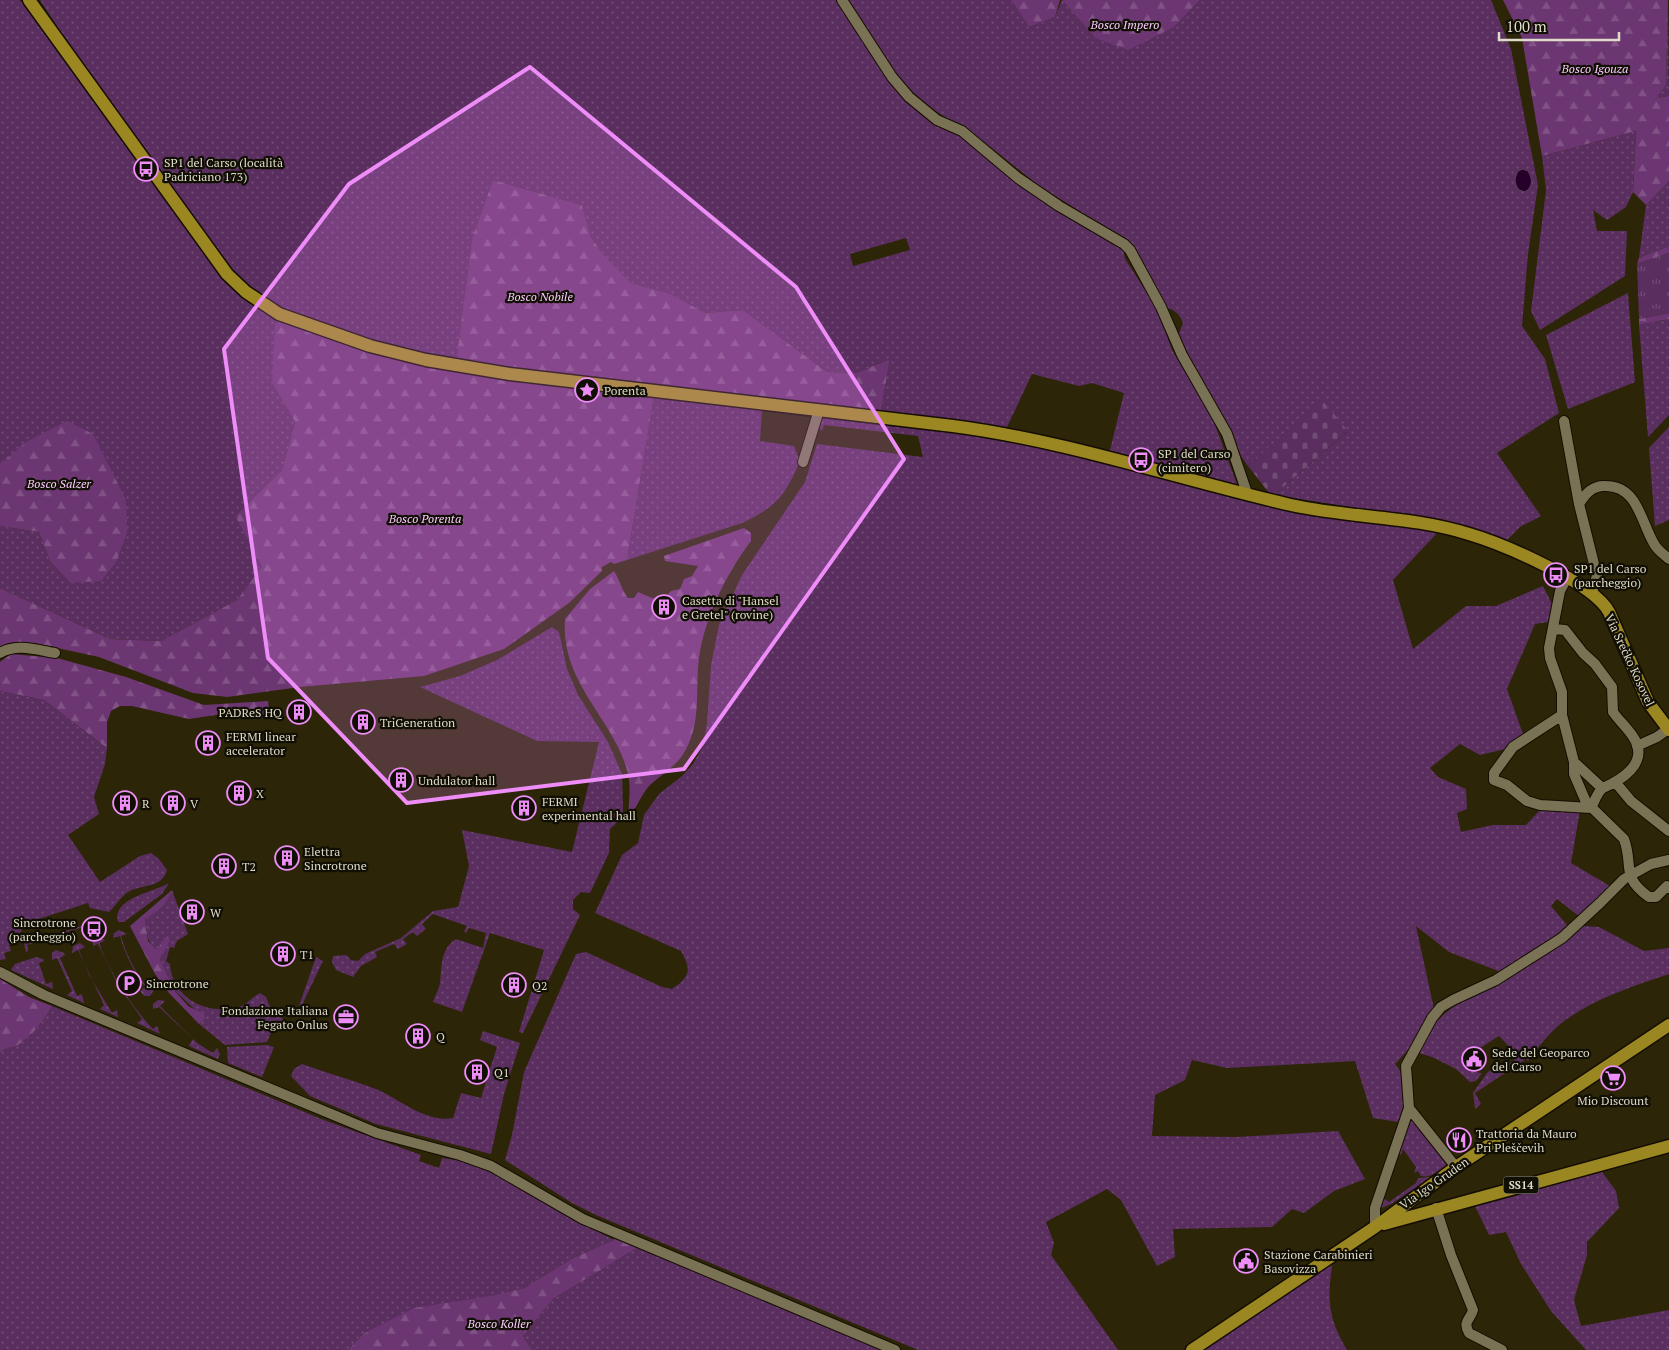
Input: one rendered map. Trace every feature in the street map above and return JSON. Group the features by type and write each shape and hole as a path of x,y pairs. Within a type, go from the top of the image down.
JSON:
{"main road":[{"path":"29,0 227,274 246,292 279,314 370,346 467,368 819,410 1030,438 1308,508 1342,514 1420,522 1470,534 1514,551 1592,592"},
{"name":"Via Srečko Kosovel","path":"1592,592 1605,606 1648,702 1669,729"},
{"name":"Via Igo Gruden","path":"1197,1347 1353,1240 1375,1227 1456,1167 1669,1025"},
{"name":"SS14","path":"1375,1227 1436,1208 1669,1146"}],"street":[{"path":"842,0 892,77 909,97 937,120 962,131 1018,178 1059,206 1124,244 1130,250 1161,306 1182,355 1227,434 1247,493"},
{"path":"803,462 819,410"},
{"path":"1564,421 1579,504 1596,576 1592,592"},
{"path":"1579,504 1586,492 1596,486 1610,486 1623,490 1635,502 1653,544 1669,559"},
{"path":"1567,578 1560,591 1549,648 1550,658 1562,692 1562,714 1574,762 1574,774 1586,802 1624,838 1628,876 1649,898 1661,894 1668,885"},
{"path":"1554,629 1565,630 1612,686 1613,712 1627,727 1637,746 1635,765 1616,783 1602,788 1591,808"},
{"path":"0,653 7,649 19,648 55,653"},
{"path":"1562,714 1513,747 1494,773 1494,780 1507,785 1527,801 1540,805 1591,808"},
{"path":"1637,746 1658,737 1669,729"},
{"path":"1574,762 1581,765 1602,788"},
{"path":"1616,783 1631,801 1669,831"},
{"path":"1375,1227 1375,1208 1410,1108 1406,1066 1432,1018 1441,1007 1496,980 1562,938 1628,876 1651,864 1669,860 1669,870"},
{"path":"0,972 34,991 377,1134 460,1155 492,1166 583,1219 895,1350"},
{"path":"1410,1108 1456,1167"},
{"path":"1436,1208 1473,1310 1466,1320 1467,1330 1469,1333 1502,1350"}],"highlighted area":[{"path":"530,67 796,287 904,459 684,769 407,803 268,658 224,349 349,184"}],"green space":[{"path":"0,0 19,0 23,3 215,268 282,319 272,381 295,422 282,470 235,516 263,566 237,600 161,641 110,639 0,588 0,526 39,532 50,561 70,583 0,464"},
{"path":"40,0 836,0 890,82 911,105 936,126 958,135 998,165 1123,249 1125,259 1156,307 1172,350 1212,417 1238,487 1109,454 1124,393 1092,383 1079,386 1032,374 1007,427 881,411 890,359 856,373 827,372 743,310 705,313 671,294 631,283 603,254 591,237 582,205 493,180 472,238 456,362 327,328 286,312 272,304 236,276 90,77","holes":["906,238 910,250 853,266 850,254"]},
{"path":"846,0 1011,0 1029,27 1055,17 1062,0 1095,38 1174,27 1200,0 1491,0 1511,49 1538,185 1528,254 1522,326 1545,359 1559,413 1497,453 1541,516 1520,527 1505,542 1408,516 1274,495 1347,432 1322,401 1248,466 1235,448 1225,419 1177,339 1183,323 1178,314 1164,307 1121,238 1037,184 979,138 929,107 899,79"},
{"name":"Bosco Impero","path":"1011,0 1060,0 1055,17 1029,27"},
{"name":"Bosco Impero","path":"1062,0 1200,0 1174,27 1128,50 1095,38"},
{"name":"Bosco Igouza","path":"1503,0 1668,0 1666,85 1656,98 1669,96 1669,181 1646,205 1633,192 1636,131 1542,156 1522,38"},
{"path":"1668,0 1669,96 1655,98 1666,85"},
{"path":"1636,131 1633,192 1626,207 1607,220 1593,210 1597,231 1627,231 1625,276 1540,330 1531,311 1546,190 1542,156"},
{"name":"Bosco Nobile","path":"493,180 582,205 591,237 603,254 631,283 671,294 705,313 743,310 827,372 856,373 890,359 881,411 456,362 472,238"},
{"path":"1669,181 1669,246 1639,258 1646,205"},
{"path":"1669,246 1669,253 1637,264 1639,258"},
{"path":"1669,253 1669,313 1639,319 1637,264"},
{"path":"1628,293 1635,382 1568,409 1546,335"},
{"path":"1669,313 1669,319 1639,325 1639,319"},
{"name":"Bosco Porenta","path":"282,319 403,360 439,369 564,387 654,396 627,560 614,564 611,562 602,567 602,571 569,603 504,649 424,676 300,687 227,697 193,693 99,657 34,643 10,644 0,649 0,588 110,639 161,641 237,600 262,566 235,516 282,470 295,422 272,382 275,324"},
{"path":"1669,319 1669,415 1648,437 1639,325"},
{"path":"654,396 762,408 760,441 794,446 800,461 784,492 771,506 754,517 742,523 627,560"},
{"path":"1322,400 1348,431 1274,495 1270,494 1248,466"},
{"path":"825,416 1011,440 1355,521 1438,532 1393,580 1413,649 1466,606 1496,606 1543,586 1552,604 1548,622 1535,624 1507,689 1524,737 1505,749 1480,755 1460,744 1430,768 1438,777 1466,789 1467,809 1457,813 1461,832 1493,825 1526,825 1542,808 1580,810 1571,863 1610,886 1580,917 1557,899 1551,906 1567,925 1560,932 1501,972 1449,952 1416,926 1434,1009 1416,1041 1395,1064 1403,1077 1406,1092 1404,1107 1398,1122 1373,1118 1355,1061 1227,1068 1192,1060 1185,1080 1155,1095 1152,1136 1236,1137 1338,1131 1365,1179 1334,1191 1304,1213 1292,1209 1272,1227 1173,1229 1175,1257 1157,1266 1121,1200 1107,1189 1046,1222 1054,1243 1051,1255 1118,1350 918,1350 596,1215 572,1203 505,1160 512,1135 524,1072 576,954 586,952 662,987 672,989 686,977 688,968 681,951 595,913 622,855 638,843 644,815 659,794 682,776 693,764 703,746 707,723 711,665 719,625 742,575 805,482 817,444 923,457 918,436 824,425 822,431 819,428 820,421"},
{"name":"Bosco Salzer","path":"67,421 93,434 126,500 127,533 116,562 101,581 70,583 50,561 39,532 0,526 0,464 26,442"},
{"path":"1669,427 1669,520 1655,526 1649,448"},
{"path":"744,528 751,533 751,541 726,579 713,607 700,651 696,715 691,739 678,761 650,785 628,816 630,789 628,774 612,736 579,682 571,663 566,642 565,619 590,589 614,571 628,598 634,598 638,592 652,598 665,597 671,591 680,589 684,579 692,576 698,566 665,561 664,556"},
{"path":"552,627 559,632 567,669 578,695 608,742 622,774 623,810 621,819 610,829 609,853 590,893 581,892 573,900 573,909 580,915 523,1033 519,1032 544,950 490,933 462,1012 433,1002 439,985 444,953 456,939 483,948 486,933 469,928 466,933 464,931 467,926 433,914 422,924 426,929 417,936 413,932 403,939 407,944 398,949 394,944 375,952 377,957 361,966 353,977 336,970 332,962 333,956 346,955 351,960 358,961 365,954 401,938 433,911 458,907 469,866 462,830 572,852 599,742 537,741 420,687 460,676 497,660"},
{"path":"11,654 57,658 126,677 204,705 268,701 270,719 229,713 189,719 132,706 120,706 111,711 107,722 107,748 44,700 0,691 0,662"},
{"path":"0,691 44,700 107,748 105,764 94,797 99,814 68,835 100,882 140,856 151,853 159,859 167,870 161,880 156,883 128,892 109,912 90,908 88,903 20,925 22,931 15,936 15,943 9,945 11,951 4,953 6,959 0,960"},
{"path":"169,883 162,894 124,922 118,922 118,914 121,907 127,901"},
{"path":"172,890 188,934 177,941 174,948 170,947 166,961 170,964 172,976 177,987 194,1002 205,1007 217,1009 241,1006 260,993 266,997 270,1007 284,1020 285,1028 272,1030 267,1042 225,1045 199,1024 205,1019 174,990 160,959 165,947 158,951 151,944 145,919 162,908"},
{"path":"172,890 162,908 145,919 148,941 157,950 165,937 170,940 160,959 174,990 188,1006 204,1014 205,1019 199,1024 169,993 155,974 130,926"},
{"path":"89,916 99,919 101,926 97,929 95,925 89,925 27,945 28,951 26,952 23,939 26,944 91,923"},
{"path":"1583,926 1599,927 1644,951 1669,948 1669,974 1604,998 1561,1023 1528,1061 1526,1059 1475,1093 1481,1104 1475,1109 1473,1093 1487,1073 1495,1067 1513,1062 1517,1055 1499,1036 1469,1055 1468,1062 1470,1068 1475,1072 1482,1073 1476,1081 1470,1082 1456,1069 1419,1053 1434,1024 1457,1004 1494,986 1567,940"},
{"path":"119,930 127,934 121,936 128,956 138,975 146,986 151,983 154,990 150,996 144,996 140,991 145,987 130,963 120,936 113,938 114,933"},
{"path":"97,937 105,940 100,943 101,949 124,992 153,1029 157,1026 160,1034 137,1023 142,1019 118,985 98,944 93,946 93,940"},
{"path":"80,943 85,947 79,950 85,964 78,950 72,953 73,946"},
{"path":"56,950 64,953 65,955 60,958 77,996 82,994 84,1003 67,995 72,991 57,958 52,960 52,953"},
{"path":"36,957 43,959 44,961 39,963 46,984 52,982 53,989 11,970 15,964"},
{"path":"316,957 323,961 301,1007 299,1006"},
{"path":"0,979 29,997 52,1006 41,1023 28,1037 18,1045 0,1053"},
{"path":"93,981 112,1013 117,1010 118,1017 100,1009 104,1005"},
{"path":"158,1000 165,1001 160,1006 193,1039 159,1007 153,1009 153,1004"},
{"path":"52,1006 321,1119 421,1155 419,1161 439,1168 442,1158 468,1162 500,1176 567,1216 614,1240 573,1258 524,1288 363,1334 348,1350 0,1350 0,1053 18,1045 28,1037 41,1023"},
{"path":"483,1031 520,1043 504,1094 491,1154 376,1124 310,1096 291,1076 294,1069 302,1064 376,1089 423,1114 443,1119 453,1118 461,1093 481,1098 497,1047 480,1040"},
{"path":"193,1039 213,1053 217,1048 220,1054 218,1059 189,1045"},
{"path":"267,1045 274,1047 262,1077 228,1063 227,1047"},
{"path":"1411,1119 1446,1164 1446,1167 1437,1173 1421,1176 1418,1171 1414,1173 1416,1167 1403,1149 1401,1155 1398,1153"},
{"path":"1602,1172 1616,1191 1619,1208 1587,1242 1587,1255 1574,1300 1581,1326 1669,1310 1669,1350 1586,1350 1551,1311 1521,1264 1506,1232 1489,1235 1475,1206"},
{"path":"1432,1177 1391,1204 1379,1209 1383,1198 1389,1202 1416,1183 1418,1178"},
{"name":"Bosco Koller","path":"613,1238 637,1248 553,1299 523,1336 532,1350 348,1350 363,1334 414,1308 491,1296 524,1288 573,1258 614,1240"},
{"path":"637,1248 883,1350 532,1350 523,1336 553,1299"},
{"path":"1333,1260 1330,1306 1340,1338 1347,1350 1204,1350"}],"shaded area":[{"path":"1523,169 1528,171 1531,177 1530,188 1525,192 1519,190 1515,181 1518,171"}],"place":[{"name":"SP1 del Carso (località Padriciano 173)","path":"146,169"},
{"name":"Porenta","path":"587,390"},
{"name":"SP1 del Carso (cimitero)","path":"1141,460"},
{"name":"SP1 del Carso (parcheggio)","path":"1556,575"},
{"name":"Casetta di \"Hansel e Gretel\" (rovine)","path":"664,607"},
{"name":"PADReS HQ","path":"299,712"},
{"name":"TriGeneration","path":"363,722"},
{"name":"FERMI linear accelerator","path":"208,743"},
{"name":"Undulator hall","path":"401,780"},
{"name":"X","path":"239,793"},
{"name":"R","path":"125,803"},
{"name":"V","path":"173,803"},
{"name":"FERMI experimental hall","path":"524,808"},
{"name":"Elettra Sincrotrone","path":"287,858"},
{"name":"T2","path":"224,866"},
{"name":"W","path":"192,912"},
{"name":"Sincrotrone (parcheggio)","path":"94,929"},
{"name":"T1","path":"283,954"},
{"name":"Sincrotrone","path":"129,983"},
{"name":"Q2","path":"514,985"},
{"name":"Fondazione Italiana Fegato Onlus","path":"346,1017"},
{"name":"Q","path":"418,1036"},
{"name":"Sede del Geoparco del Carso","path":"1474,1059"},
{"name":"Q1","path":"477,1072"},
{"name":"Mio Discount","path":"1613,1078"},
{"name":"Trattoria da Mauro Pri Pleščevih","path":"1459,1140"},
{"name":"Stazione Carabinieri Basovizza","path":"1246,1261"}]}
